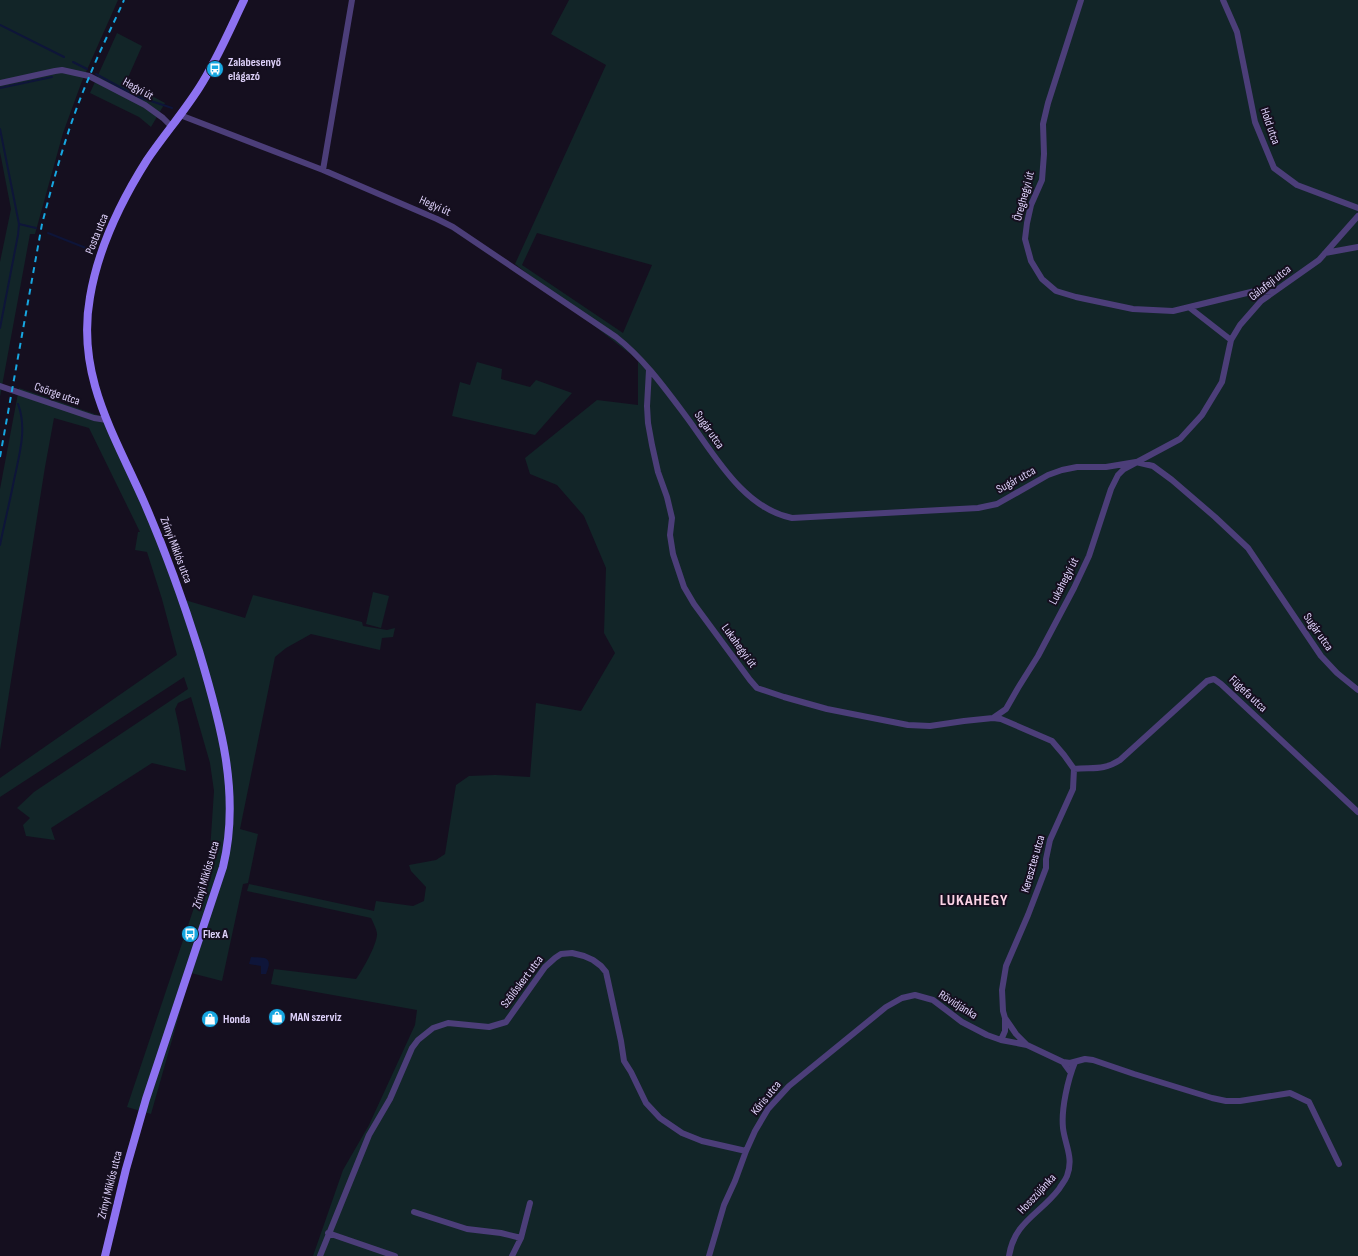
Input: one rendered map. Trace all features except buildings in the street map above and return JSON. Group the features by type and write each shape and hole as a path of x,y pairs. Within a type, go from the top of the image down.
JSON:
{"main road":[{"name":"Posta utca","path":"143,500 107,420 94,384 87,352 88,312 92,285 101,254 126,198 148,159 210,71 244,0"},
{"name":"Zrínyi Miklós utca","path":"105,1256 126,1169 146,1099 223,867 228,848 230,825 228,766 213,700 184,603 164,546 143,500"}],"street":[{"path":"323,170 352,0"},
{"name":"Öreghegyi út","path":"1081,0 1048,103 1043,124 1044,154 1042,180 1031,205 1026,231 1025,239 1031,261 1042,279 1056,290 1076,297 1133,309 1173,311 1255,291 1273,292"},
{"name":"Hold utca","path":"1223,0 1238,32 1242,60 1255,122 1274,168 1297,185 1358,208"},
{"name":"Hegyi út","path":"0,83 62,70 89,76 145,105 163,118 172,127"},
{"name":"Hegyi út","path":"180,115 323,170 453,227 616,337 650,370"},
{"name":"Gálafeji utca","path":"1136,462 1180,439 1202,415 1222,382 1231,340 1240,325 1261,301 1319,260 1358,216"},
{"path":"1325,253 1358,247"},
{"path":"1190,308 1231,340"},
{"name":"Sugár utca","path":"650,370 685,415 722,468 734,481 746,493 764,506 779,515 792,518 978,508 997,504 1048,474 1062,470 1077,467 1106,467 1136,462 1153,466 1172,480 1215,517 1248,548 1320,656 1337,673 1358,690"},
{"name":"Lukahegyi út","path":"650,370 647,406 652,445 658,472 667,497 672,518 670,535 673,554 684,587 694,604 750,680 758,688 827,709 908,725 930,726 993,718 1010,722"},
{"name":"Csörge utca","path":"0,386 94,418 107,420"},
{"name":"Lukahegyi út","path":"1006,710 1038,656 1074,588 1089,556 1111,489 1118,475 1124,469 1136,462"},
{"name":"Fügefa utca","path":"1074,769 1102,768 1111,766 1120,760 1207,681 1214,680 1221,684 1358,812"},
{"path":"993,718 1006,710 1010,722 1052,741 1074,769"},
{"name":"Keresztes utca","path":"1074,769 1073,789 1050,840 1046,859 1046,868 1004,974 1002,1011 1005,1018 1016,1034 1027,1045 1063,1062 1070,1063 1085,1059 1093,1060 1226,1102 1290,1093 1309,1102 1339,1164"},
{"name":"Szőlőskert utca","path":"320,1256 328,1233 369,1135 390,1099 412,1048 418,1040 433,1028 441,1025 455,1024 489,1027 506,1022 545,967 555,958 567,953 572,953 592,960 601,966 606,972 624,1061 646,1103 656,1115 668,1125 688,1136 717,1145 746,1151"},
{"name":"Rövidjánka","path":"902,998 916,996 933,1000 962,1022 987,1035 1001,1040 1027,1045"},
{"name":"Kőris utca","path":"709,1256 724,1204 736,1181 746,1151 755,1131 768,1108 789,1086 877,1014 902,998"},
{"path":"1001,1040 1005,1031 1005,1018"},
{"name":"Keresztes utca","path":"1063,1062 1071,1073"},
{"path":"1071,1073 1075,1062"},
{"name":"Hosszújánka","path":"1009,1256 1013,1240 1020,1227 1054,1195 1067,1176 1070,1160 1063,1123 1066,1092 1071,1073"},
{"path":"512,1256 521,1238 530,1203"},
{"path":"414,1212 467,1229 502,1233 521,1238"},
{"path":"328,1233 395,1256"}],"green space":[{"path":"0,0 118,0 82,81 63,133 35,234 30,234 0,397 0,262 11,209 0,152"},
{"path":"569,0 1358,0 1358,1256 313,1256 343,1170 369,1125 415,1025 417,1010 271,984 274,969 356,979 366,964 377,938 377,933 371,918 247,891 249,884 374,911 376,901 413,906 424,901 426,887 411,871 409,865 436,860 445,854 456,785 469,776 495,775 530,777 536,703 581,711 615,653 604,633 606,568 584,516 557,485 530,474 525,458 597,400 638,405 638,360 515,264 606,65 551,34","holes":["537,233 652,265 623,333 522,265"]},
{"path":"117,33 142,46 126,82 165,103 151,127 139,117 90,93"},
{"path":"477,362 502,369 501,379 530,387 536,380 572,393 535,435 452,416 460,382 470,385"},
{"path":"19,388 106,418 185,600 245,618 253,595 362,622 363,626 387,630 395,628 393,637 382,638 380,650 311,634 286,648 275,657 240,829 258,834 248,883 243,884 222,981 191,973 151,1114 127,1107 208,866 214,791 210,763 191,697 178,703 175,709 186,771 152,763 51,828 55,840 26,836 23,825 30,818 17,808 34,792 188,689 184,677 0,797 0,778 177,655 162,599 147,552 135,550 138,532 140,532 89,428 54,418 0,750 0,489"},
{"path":"373,592 389,596 381,628 366,624"}],"water":[{"path":"251,957 264,958 268,961 269,963 266,974 261,974 261,966 249,964"}],"waterway":[{"path":"0,25 64,57"},
{"path":"73,62 87,69"},
{"path":"96,74 136,96 172,108"},
{"path":"0,88 52,77"},
{"path":"0,129 19,224 0,328"},
{"path":"19,224 36,228"},
{"path":"48,233 91,250"},
{"path":"0,545 21,444 22,424 18,404"}],"railway":[{"path":"0,457 42,224 52,186 82,93 124,0"}],"place":[{"name":"Zalabesenyő elágazó","path":"215,69"},
{"name":"Flex A","path":"190,934"},
{"name":"MAN szerviz","path":"277,1017"},
{"name":"Honda","path":"210,1019"}],"district":[{"name":"LUKAHEGY","path":"974,900"}]}
